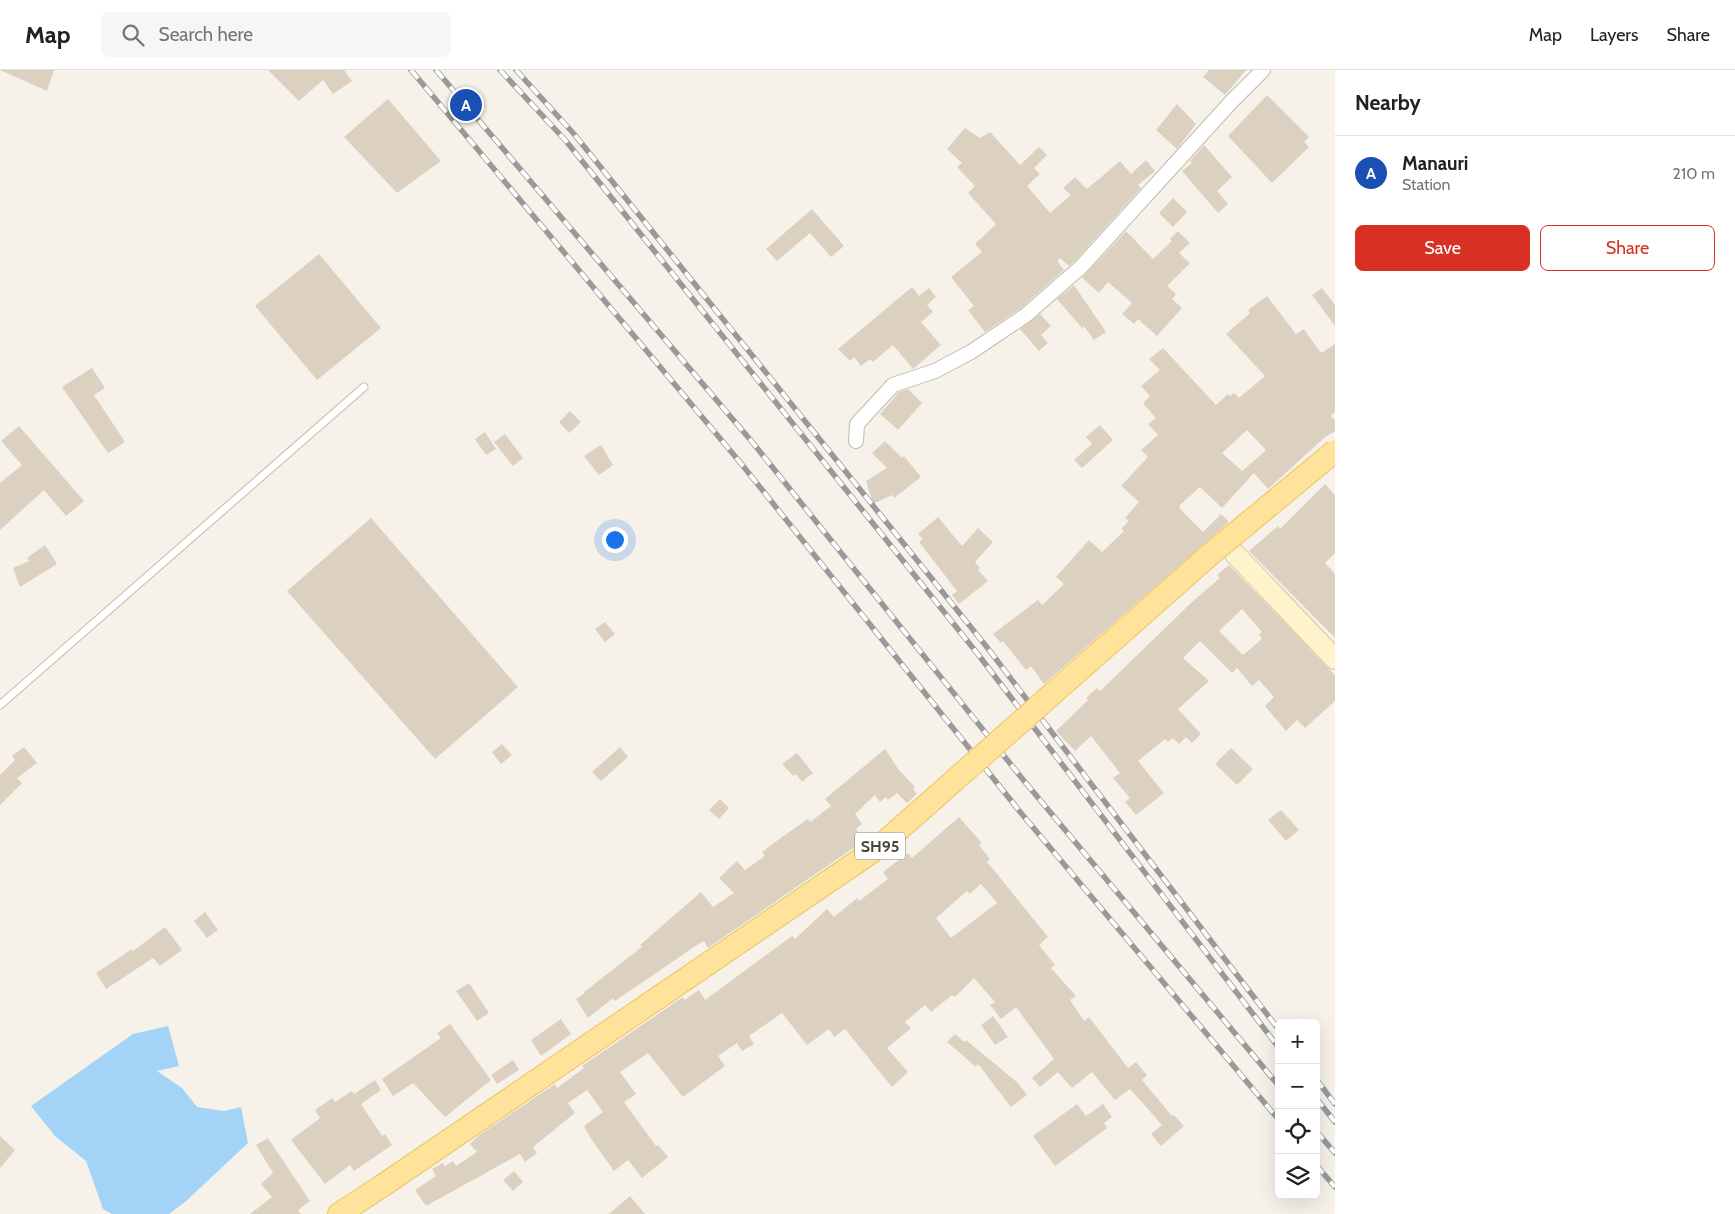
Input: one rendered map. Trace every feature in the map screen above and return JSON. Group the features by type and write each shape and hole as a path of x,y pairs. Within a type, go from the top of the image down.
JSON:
{"main road":[{"name":"SH95","path":"339,1214 878,847 1213,552 1335,451"}],"street":[{"path":"856,441 857,424 893,385 935,370 971,352 1026,315 1081,267 1232,101 1263,70"},
{"path":"1235,554 1335,659"}],"lane":[{"path":"0,705 364,387"}],"water":[{"path":"168,1026 179,1066 157,1071 182,1088 197,1107 224,1111 241,1107 248,1143 185,1202 169,1214 112,1214 103,1209 86,1161 55,1136 31,1106 133,1034"}],"building":[{"path":"0,70 54,70 47,91"},
{"path":"268,70 344,70 352,81 333,94 323,80 299,101"},
{"path":"1209,70 1246,70 1225,95 1203,77"},
{"path":"1267,95 1309,137 1304,142 1309,147 1272,183 1228,136"},
{"path":"388,99 441,161 397,193 344,137"},
{"path":"1177,104 1196,124 1177,149 1156,130"},
{"path":"965,128 980,138 990,132 1020,165 1039,147 1047,155 1034,168 1040,174 1027,186 1050,213 1071,195 1063,188 1075,177 1087,189 1120,161 1131,174 1146,160 1155,171 1138,185 1141,188 1075,261 1069,266 1060,258 1057,261 1064,270 1021,308 985,332 968,310 974,306 951,277 982,252 975,244 996,224 968,193 975,186 957,167 962,163 947,149"},
{"path":"1204,145 1232,177 1217,191 1228,204 1218,213 1182,171 1192,163 1190,161"},
{"path":"1173,198 1187,212 1173,227 1159,213"},
{"path":"812,209 844,246 831,257 810,233 777,261 766,249"},
{"path":"1126,231 1153,259 1172,241 1170,239 1178,231 1190,243 1179,253 1190,263 1167,286 1176,294 1172,299 1182,308 1157,336 1138,319 1134,324 1122,314 1132,303 1108,282 1099,293 1082,278"},
{"path":"319,254 381,328 317,380 255,306"},
{"path":"1074,285 1106,332 1094,340 1084,326 1082,328 1057,299"},
{"path":"912,287 919,296 929,288 936,297 927,305 933,312 921,322 941,345 913,369 893,345 873,362 870,359 861,366 854,357 850,361 838,349"},
{"path":"1322,288 1335,305 1335,326 1312,295"},
{"path":"1267,296 1296,334 1304,329 1320,352 1335,344 1335,412 1331,416 1335,420 1335,431 1324,438 1268,489 1254,473 1222,508 1200,487 1179,506 1181,510 1203,532 1221,514 1229,522 1044,684 1031,666 1026,670 1003,641 1001,643 993,634 1038,600 1042,605 1064,584 1056,577 1089,540 1102,552 1124,531 1121,529 1129,521 1125,518 1139,502 1121,486 1148,457 1141,450 1158,435 1148,424 1156,418 1143,403 1150,396 1141,386 1160,370 1149,359 1163,348 1216,405 1228,394 1230,396 1234,393 1239,398 1265,376 1226,334 1250,313 1248,310","holes":["1247,430 1266,450 1242,471 1222,453"]},
{"path":"1040,314 1051,326 1041,335 1048,343 1039,351 1020,329"},
{"path":"92,368 105,388 94,395 125,442 108,453 62,387"},
{"path":"908,389 922,403 898,430 880,414 899,392"},
{"path":"570,411 581,422 569,433 559,422"},
{"path":"1100,425 1113,440 1082,468 1074,460 1092,444 1086,437"},
{"path":"19,426 84,501 66,516 44,490 0,530 0,483 22,465 1,441"},
{"path":"485,432 496,449 486,455 475,439"},
{"path":"505,434 523,458 513,466 494,442"},
{"path":"885,441 902,458 904,456 921,477 894,498 892,495 873,504 866,481 887,468 872,453"},
{"path":"601,445 613,465 599,475 584,456"},
{"path":"1325,484 1335,495 1335,553 1325,563 1335,574 1335,638 1249,551 1278,526 1280,529"},
{"path":"938,517 962,546 978,528 993,542 975,562 980,568 978,570 988,581 959,604 952,595 957,591 919,542 923,539 918,534"},
{"path":"371,518 518,687 435,759 287,591"},
{"path":"45,545 57,564 20,587 13,568 29,561 27,558"},
{"path":"1229,565 1335,675 1335,701 1305,728 1297,720 1286,731 1265,706 1274,697 1259,680 1252,686 1237,668 1232,673 1200,641 1183,658 1209,681 1178,709 1201,734 1192,743 1186,737 1179,744 1173,738 1168,742 1165,739 1138,761 1164,793 1136,815 1125,802 1130,798 1113,778 1120,773 1091,736 1075,751 1056,731 1088,700 1086,698 1097,688 1100,691 1191,603 1220,578 1217,575","holes":["1242,609 1262,632 1259,635 1262,639 1243,655 1219,631"]},
{"path":"605,622 615,634 605,642 595,629"},
{"path":"502,744 512,755 501,764 492,752"},
{"path":"24,747 37,763 17,778 22,783 0,805 0,775 15,760 12,756"},
{"path":"620,747 628,757 601,781 592,772"},
{"path":"1231,748 1253,769 1237,785 1215,764"},
{"path":"885,749 899,770 915,787 913,789 917,794 907,803 897,793 888,800 886,797 880,802 875,795 855,814 862,824 856,829 865,840 708,948 704,941 697,945 615,1001 613,998 588,1018 576,999 642,947 640,945 701,892 713,907 734,893 719,878 737,861 745,870 765,856 762,852 782,837 808,819 810,822 831,806 825,799"},
{"path":"797,753 813,773 802,782 796,774 793,776 782,764"},
{"path":"720,799 729,808 719,819 709,810"},
{"path":"1281,810 1299,830 1286,841 1268,820"},
{"path":"959,817 982,843 979,845 990,859 987,862 1048,937 1039,945 1055,965 1051,968 1076,996 1070,1000 1084,1021 1089,1017 1128,1068 1136,1062 1147,1075 1142,1080 1172,1116 1174,1115 1184,1126 1161,1146 1151,1134 1162,1125 1130,1089 1115,1100 1092,1072 1072,1088 1058,1072 1040,1087 1032,1078 1054,1059 1016,1007 1001,1019 990,1005 995,1002 974,978 955,997 952,995 931,1012 925,1005 905,1022 911,1028 887,1048 908,1072 892,1087 845,1029 834,1037 829,1029 807,1045 782,1013 749,1036 754,1044 742,1051 737,1043 718,1056 725,1066 683,1097 648,1053 620,1072 636,1094 624,1102 656,1146 658,1145 668,1157 642,1178 628,1160 614,1171 590,1137 584,1126 603,1112 587,1090 568,1103 575,1113 533,1147 537,1153 525,1162 520,1154 426,1206 415,1190 436,1176 432,1169 443,1163 445,1166 453,1161 456,1166 477,1152 470,1144 478,1136 555,1084 557,1088 584,1068 582,1066 683,997 684,1000 699,990 705,1000 792,936 795,939 827,909 834,917 857,898 859,901 888,879 883,872 908,853 912,858","holes":["981,884 997,903 951,938 936,918 967,891 970,894"]},
{"path":"205,912 218,930 207,938 194,921"},
{"path":"165,927 182,950 160,966 153,958 106,989 96,973 132,949 133,951"},
{"path":"469,983 489,1013 477,1021 456,991"},
{"path":"993,1016 1008,1037 995,1045 981,1025"},
{"path":"561,1019 571,1034 541,1056 531,1040"},
{"path":"450,1024 491,1080 445,1117 413,1083 393,1096 382,1079 441,1038 437,1033"},
{"path":"955,1034 964,1042 966,1040 1018,1083 1027,1095 1011,1107 978,1064 976,1067 947,1042"},
{"path":"513,1060 519,1070 497,1084 491,1075"},
{"path":"375,1080 381,1090 361,1104 382,1136 385,1134 392,1145 354,1171 350,1165 325,1184 291,1140 320,1118 315,1110 332,1098 335,1102 352,1091 354,1094"},
{"path":"1077,1104 1086,1116 1103,1104 1112,1117 1104,1123 1107,1128 1055,1166 1033,1136"},
{"path":"0,1136 15,1150 0,1168"},
{"path":"268,1138 310,1201 298,1210 301,1214 250,1214 272,1197 261,1184 273,1173 256,1145"},
{"path":"514,1171 523,1182 513,1191 503,1180"},
{"path":"630,1196 645,1214 609,1214"}],"railway":[{"path":"411,70 739,461 1021,813 1275,1115"},
{"path":"436,70 753,443 1025,782 1275,1081"},
{"path":"500,70 566,141 977,653 1275,1043"},
{"path":"516,70 574,134 986,646 1275,1025"},
{"path":"1320,1084 1335,1104"},
{"path":"1320,1103 1335,1122"},
{"path":"1320,1136 1335,1153"},
{"path":"1320,1170 1335,1187"}],"place":[{"name":"Manauri","path":"466,105"}]}
